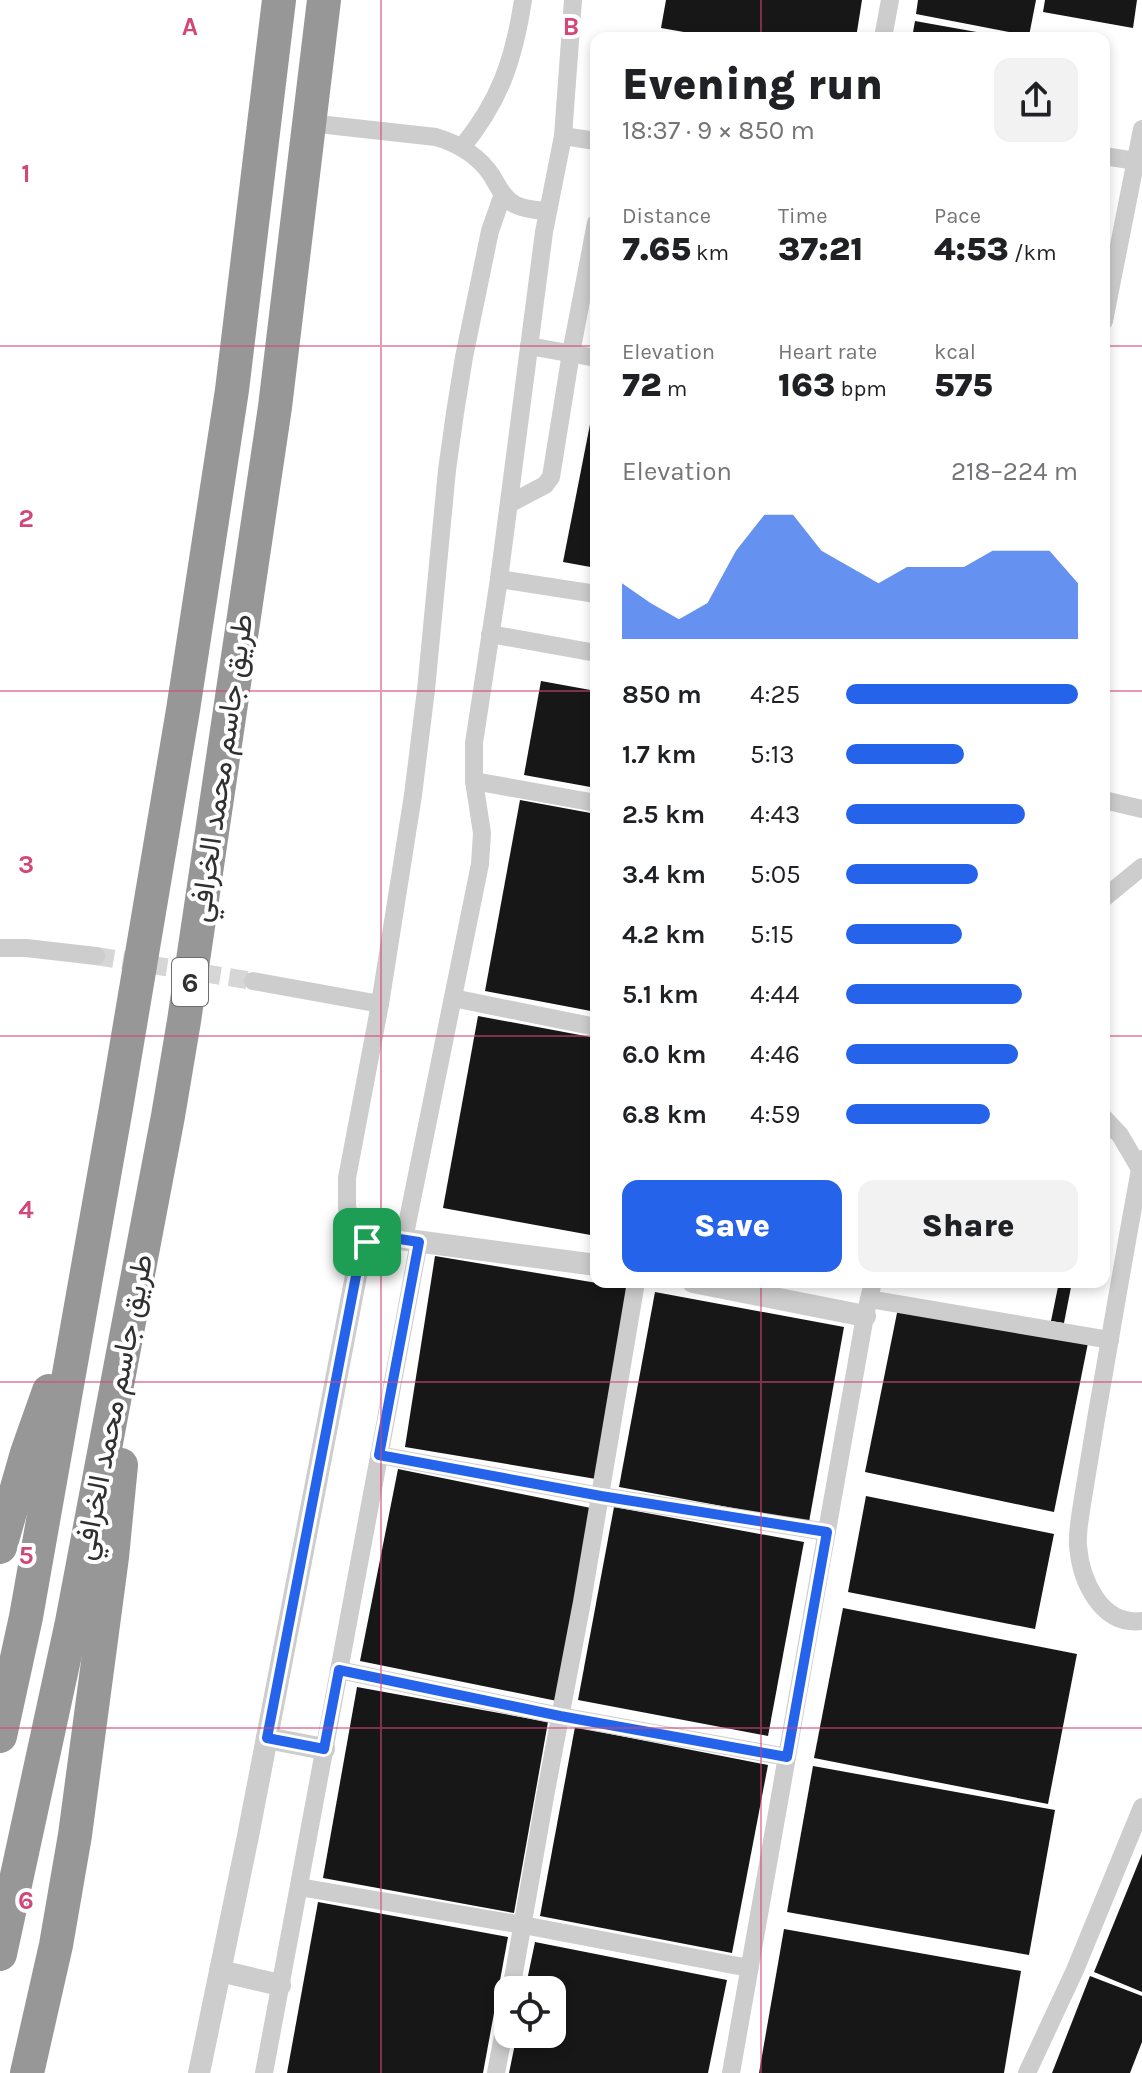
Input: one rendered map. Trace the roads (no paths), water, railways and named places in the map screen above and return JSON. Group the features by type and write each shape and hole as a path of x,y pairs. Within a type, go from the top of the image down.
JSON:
{"highway":[{"path":"259,0 266,107"},
{"name":"طريق جاسم محمد الخرافي","path":"0,1736 26,1617 129,1034 187,680 232,390 279,0"},
{"name":"طريق جاسم محمد الخرافي","path":"0,1954 72,1622 168,1116 275,407 324,0"},
{"path":"0,1547 27,1453 81,1300"},
{"path":"27,2073 66,1890 112,1557 120,1477 122,1357"}],"street":[{"path":"462,147 484,118 502,86 516,43 523,0"},
{"path":"264,2073 379,1455 453,998 480,864 482,833 474,781 474,743 499,579 547,211 563,136 573,0"},
{"path":"884,32 890,0"},
{"path":"309,123 436,137 462,147 483,164 503,194 517,205 547,211"},
{"path":"1110,291 1142,129"},
{"path":"563,136 590,140"},
{"path":"1110,157 1136,161"},
{"path":"367,1242 350,1217 346,1188 397,899 422,720 455,413 490,231 503,194"},
{"path":"509,504 545,485 551,477 590,254"},
{"path":"529,346 590,357"},
{"path":"499,579 590,593"},
{"path":"490,634 590,652"},
{"path":"474,781 590,802"},
{"path":"1110,801 1142,809"},
{"path":"1110,893 1142,867"},
{"path":"0,948 96,956"},
{"path":"253,981 380,1004"},
{"path":"453,998 590,1026"},
{"path":"1110,1124 1141,1164 1086,1475 1078,1545 1083,1570 1098,1602 1120,1619 1142,1621"},
{"path":"199,2073 361,1250 374,1238 590,1264"},
{"path":"514,1976 601,1496 635,1288"},
{"path":"755,1288 869,1299 1110,1340"},
{"path":"731,2073 869,1299"},
{"path":"379,1455 601,1496 827,1532"},
{"path":"339,1670 560,1716 787,1757"},
{"path":"267,1738 324,1749"},
{"path":"1027,2073 1075,1970 1142,1807"},
{"path":"299,1887 749,1968"},
{"path":"220,1971 280,1985"},
{"path":"496,2073 501,2048"}],"tunnel":[{"path":"96,956 253,981"}]}
